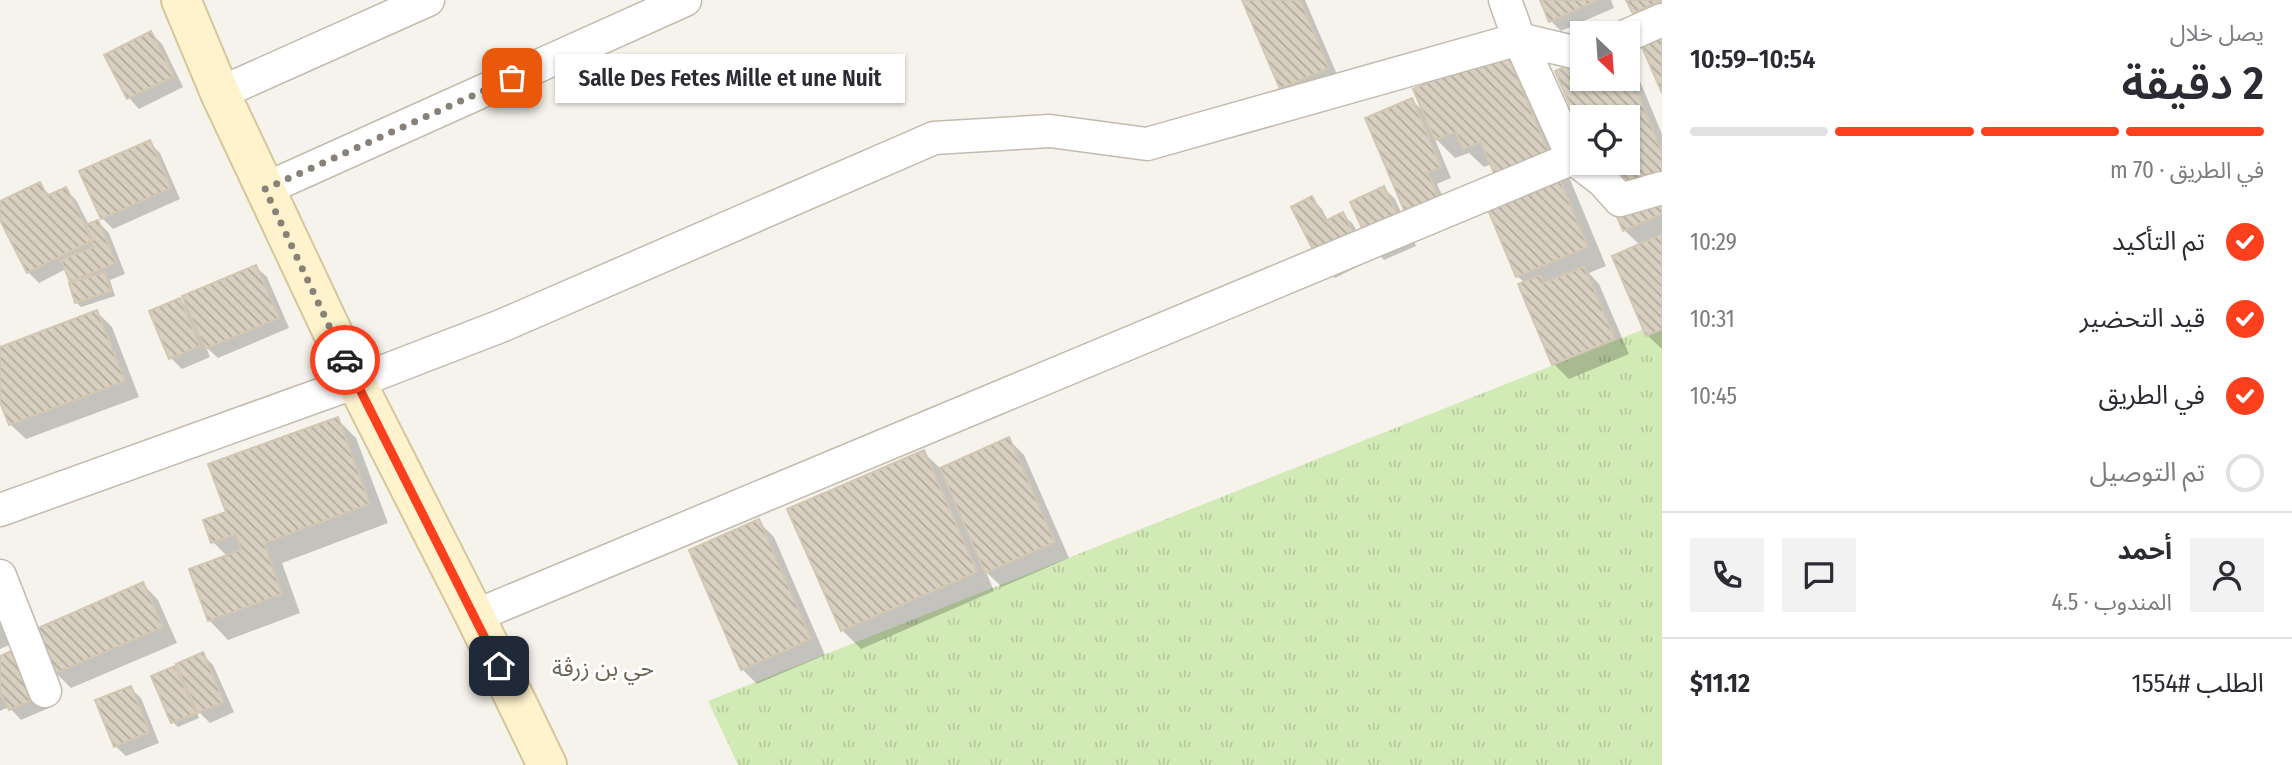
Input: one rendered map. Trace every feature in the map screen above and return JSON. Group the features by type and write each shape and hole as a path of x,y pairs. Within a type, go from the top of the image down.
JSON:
{"main road":[{"path":"181,0 220,93 356,382 547,765"}],"street":[{"path":"220,93 428,0"},
{"path":"265,189 685,0"},
{"path":"1505,0 1519,39 1570,151"},
{"path":"1640,30 1662,20"},
{"path":"0,510 356,382 501,326 934,138 1050,131 1147,144 1519,39 1570,51"},
{"path":"475,616 1570,159"},
{"path":"1595,175 1620,200 1662,188"},
{"path":"0,576 45,691"}],"green space":[{"path":"1662,322 1662,765 738,765 708,701"}],"building":[{"path":"1242,0 1300,0 1329,68 1280,89"},
{"path":"1540,0 1598,0 1549,22"},
{"path":"1626,0 1662,0 1633,14"},
{"path":"1662,22 1662,93 1640,42 1640,31"},
{"path":"151,31 174,76 127,99 104,55"},
{"path":"1506,50 1588,247 1516,277 1481,193 1499,185 1481,142 1463,149 1456,132 1435,140 1413,89"},
{"path":"1570,64 1570,91 1637,91 1662,152 1662,214 1623,231 1599,175 1640,175 1640,105 1570,106 1555,71"},
{"path":"1412,98 1441,167 1428,173 1443,209 1410,224 1365,118"},
{"path":"150,140 171,188 101,219 79,171"},
{"path":"40,182 47,196 66,187 93,240 27,273 0,220 0,201"},
{"path":"1384,186 1406,235 1372,250 1350,202"},
{"path":"1312,196 1325,221 1343,212 1362,249 1323,269 1291,207"},
{"path":"98,220 116,263 70,282 61,260 94,247 85,225"},
{"path":"1662,234 1662,329 1646,336 1612,256"},
{"path":"256,265 279,318 205,349 182,296"},
{"path":"1584,266 1615,339 1552,365 1518,284 1540,275 1544,283"},
{"path":"105,272 111,291 75,303 69,283"},
{"path":"180,298 200,346 169,359 149,311"},
{"path":"97,310 125,381 9,425 0,402 0,347"},
{"path":"338,417 370,504 264,543 282,594 208,621 189,569 241,550 236,534 211,543 203,520 226,512 208,464"},
{"path":"1009,437 1055,542 985,573 940,468"},
{"path":"924,450 977,572 841,631 787,509"},
{"path":"759,519 811,639 741,670 689,550"},
{"path":"143,582 163,627 54,674 36,629"},
{"path":"18,648 39,697 9,710 2,695 0,696 0,656"},
{"path":"203,652 224,702 198,713 176,664"},
{"path":"175,666 196,713 171,723 151,676"},
{"path":"131,686 150,732 114,747 95,700"}],"way so far":[{"path":"345,360 265,189 512,78"}],"place":[{"name":"Salle Des Fetes Mille et une Nuit","path":"512,78"}],"district":[{"name":"حي بن زرڤة","path":"603,668"}],"route":[{"path":"345,360 499,666"}]}
